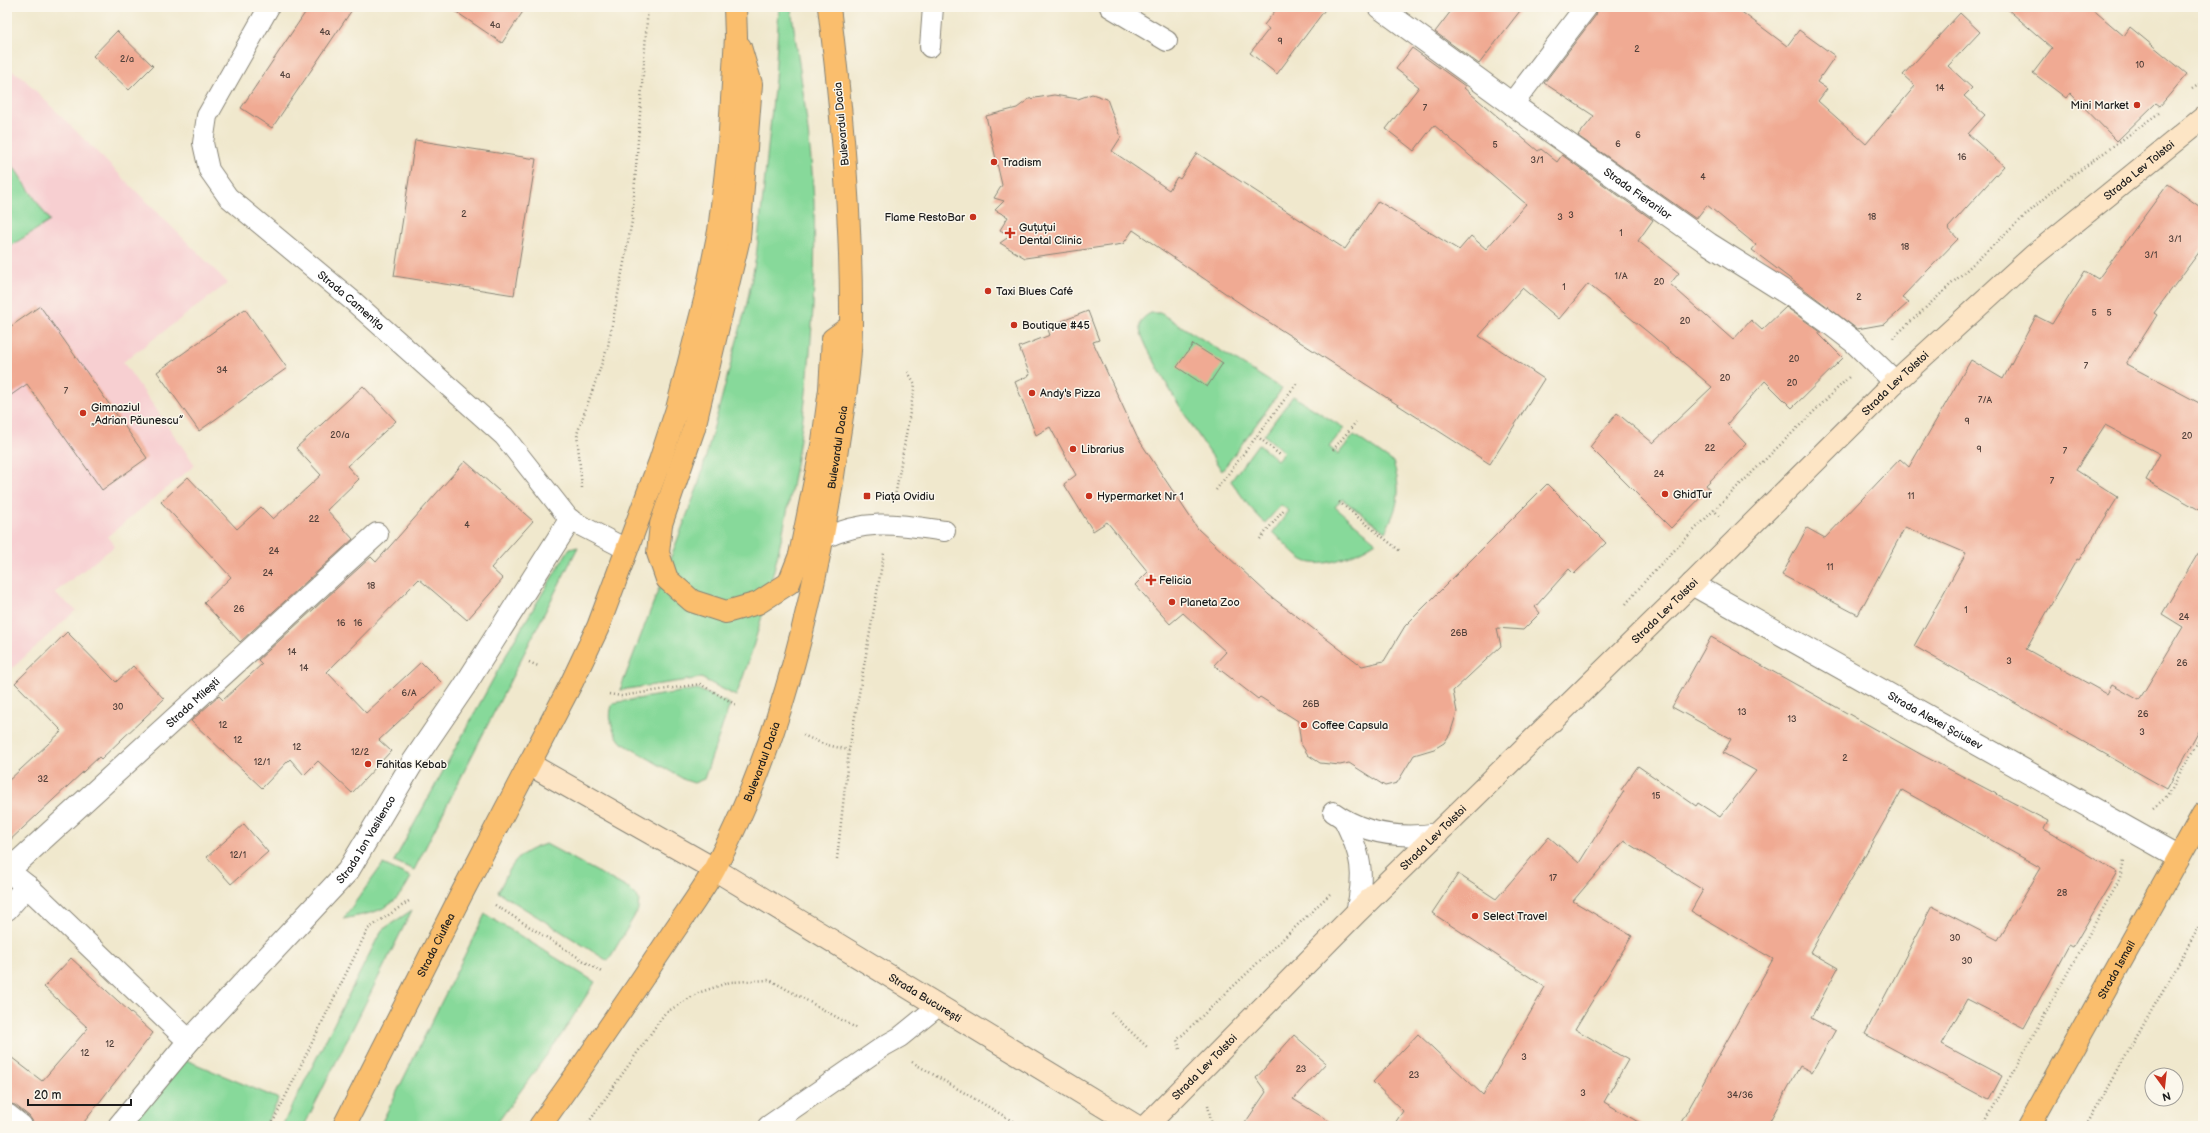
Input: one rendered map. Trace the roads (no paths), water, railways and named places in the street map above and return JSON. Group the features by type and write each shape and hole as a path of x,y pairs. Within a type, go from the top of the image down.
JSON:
{"main road":[{"path":"529,764 572,682 598,627 677,409 705,300 719,231 728,146 736,37 735,7"},
{"name":"Bulevardul Dacia","path":"714,869 751,790 775,723 805,617 822,539 846,385 851,326 848,195 829,7"},
{"path":"736,37 751,84 739,238 694,428 661,524 658,552 667,579 692,601 726,612 758,603 789,583 800,555 820,455 830,389 832,339 851,326"},
{"name":"Strada Lev Tolstoi","path":"1146,1126 1356,913 1692,584 1895,382 2033,256 2198,126"},
{"name":"Strada București","path":"529,764 714,869 937,1007 998,1040 1136,1126"},
{"name":"Strada Ciuflea","path":"344,1126 529,764"},
{"name":"Strada Ismail","path":"2029,1126 2203,814"},
{"path":"540,1126 620,1014 714,869"}],"street":[{"name":"Strada Fierarilor","path":"1379,7 1512,104 1709,244 1793,297 1837,328 1854,342 1895,382"},
{"path":"1512,104 1586,7"},
{"name":"Strada Ion Vasilenco","path":"120,1126 189,1041 348,871 413,762 464,687 570,520"},
{"name":"Strada Milești","path":"189,1041 27,886 7,870 377,534"},
{"name":"Strada Alexei Șciusev","path":"1692,584 2179,857"},
{"path":"7,910 27,886"},
{"path":"7,1115 21,1126"}],"lane":[{"name":"Strada Camenița","path":"269,7 207,116 203,143 209,170 228,197 353,301 504,436 570,520 626,549"},
{"path":"930,47 933,7"},
{"path":"1110,7 1166,41"},
{"path":"822,539 850,528 883,523 945,531"},
{"path":"1356,913 1361,889 1361,865 1355,841 1338,816 1380,834 1401,837 1439,833"},
{"path":"768,1126 884,1046 900,1037 937,1007"}],"place":[{"name":"Mini Market","path":"2137,105"},
{"name":"Tradism","path":"994,162"},
{"name":"Flame RestoBar","path":"973,217"},
{"name":"Guțuțui Dental Clinic","path":"1010,233"},
{"name":"Taxi Blues Café","path":"988,291"},
{"name":"Boutique #45","path":"1014,325"},
{"name":"Andy's Pizza","path":"1032,393"},
{"name":"Gimnaziul „Adrian Păunescu”","path":"83,413"},
{"name":"Librarius","path":"1073,449"},
{"name":"GhidTur","path":"1665,494"},
{"name":"Piața Ovidiu","path":"867,496"},
{"name":"Hypermarket Nr 1","path":"1089,496"},
{"name":"Felicia","path":"1151,580"},
{"name":"Planeta Zoo","path":"1172,602"},
{"name":"Coffee Capsula","path":"1304,725"},
{"name":"Fahitas Kebab","path":"368,764"},
{"name":"Select Travel","path":"1475,916"}]}
